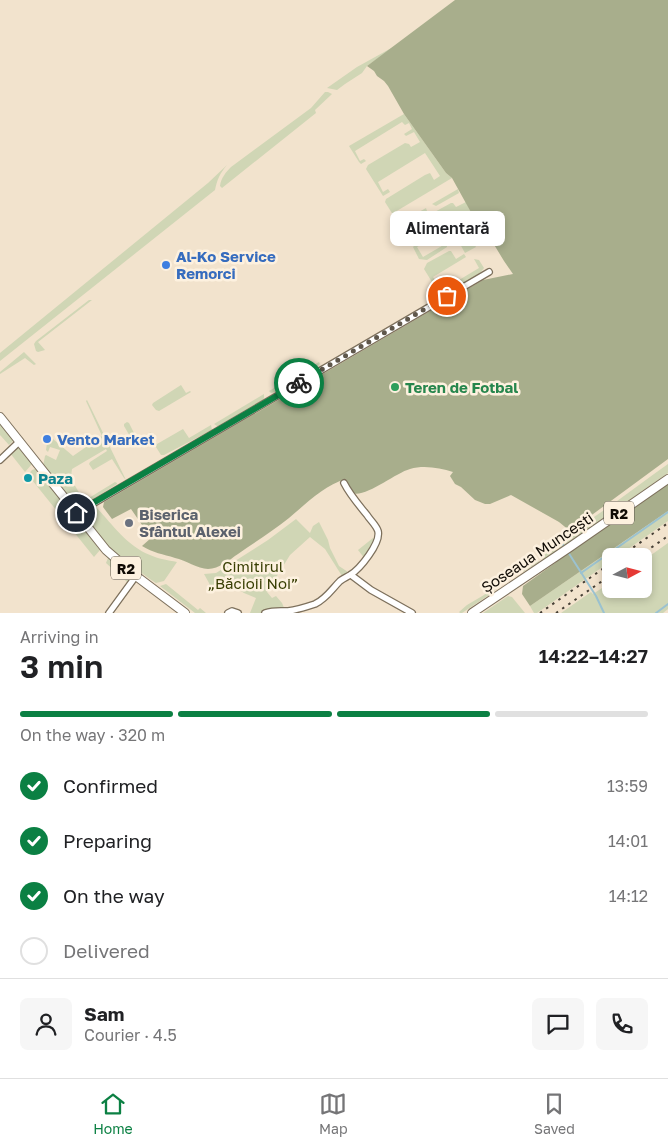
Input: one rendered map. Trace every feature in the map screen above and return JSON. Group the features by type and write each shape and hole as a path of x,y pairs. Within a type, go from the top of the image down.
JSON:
{"main road":[{"name":"R2","path":"0,417 106,550 179,611"},
{"name":"Șoseaua Muncești","path":"472,613 668,479"}],"street":[{"path":"76,513 489,272"},
{"path":"0,460 20,441"},
{"path":"265,613 274,610 288,611 315,604 331,592 340,581 351,575 371,553 378,538 375,525 344,483"},
{"path":"351,575 371,590 412,613"},
{"path":"109,613 136,576"},
{"path":"228,613 232,611 238,613"}],"green space":[{"path":"455,0 668,0 668,459 570,531 559,522 511,495 490,504 485,504 475,500 455,484 450,476 453,472 421,467 404,471 373,489 358,494 352,493 346,479 338,482 316,496 270,532 216,568 200,568 142,546 151,538 131,509 112,519 103,507 104,502 483,280 513,274 490,238 478,225 452,178 446,173 404,114 388,86 367,66"},
{"path":"395,46 367,66 362,73 337,90 327,88 357,67"},
{"path":"325,92 332,94 315,110 316,113 222,188 220,186 221,180 231,167 311,108"},
{"path":"404,114 446,173 452,178 395,212 401,222 426,208 427,211 400,226 385,202 386,199 425,175 430,173 434,180 440,176 425,153 378,182 383,192 388,189 390,192 383,196 366,169 368,165 405,143 411,147 420,142 414,132 406,136 404,134 412,129 409,123 405,125 402,122 355,151 360,161 364,159 366,161 361,164 349,146"},
{"path":"227,165 219,177 215,190 0,361 0,353 208,183"},
{"path":"458,189 459,193 436,206 432,204"},
{"path":"466,202 472,214 417,247 423,257 447,243 447,247 427,260 419,259 411,238 415,235 412,230 415,228 413,224 451,203 456,207"},
{"path":"480,231 489,239 476,246 472,236"},
{"path":"470,237 476,247 465,253 460,244"},
{"path":"451,251 456,259 464,254 466,257 433,277 435,280 432,282 424,269 427,263"},
{"path":"474,259 479,260 484,268 469,282 451,291 449,286 479,268"},
{"path":"89,300 92,300 38,342 45,350 36,351 34,344 36,341"},
{"path":"24,352 36,364 34,365 25,358 0,374 0,372"},
{"path":"319,362 320,364 307,375 275,392 271,393 269,391"},
{"path":"181,385 186,393 191,392 159,411 156,410 152,405 153,403"},
{"path":"264,394 263,400 219,426 214,424"},
{"path":"87,400 126,480 112,459 93,470 89,464 107,451 106,449 72,469 73,481 84,501 115,482 117,483 84,505 74,504 43,466 46,455 56,460 60,450 50,447 48,452 46,450 47,443 53,439 73,456 102,436"},
{"path":"127,422 138,441 137,444 134,443 124,426"},
{"path":"0,423 14,440 9,445 0,435"},
{"path":"211,425 212,430 164,455 161,455 149,436 150,432 157,444 183,429 189,438"},
{"path":"18,447 32,464 25,472 10,453"},
{"path":"668,464 668,473 560,549 556,543"},
{"path":"35,469 100,550 94,557 28,475"},
{"path":"668,484 668,511 614,548 602,548 602,556 530,606 522,594 523,586 562,556"},
{"path":"94,507 134,546 153,556 177,562 164,581 156,583 126,562 98,535 85,516 87,511"},
{"path":"668,511 668,521 629,548 614,548"},
{"name":"Cimitirul „Băcioii Noi”","path":"296,519 310,533 313,526 319,522 339,566 351,572 342,576 325,549 310,537 290,555 267,592 272,598 276,596 285,610 275,608 261,613 250,613 256,598 223,580 212,593 204,574 216,573 268,540"},
{"path":"373,538 375,540 365,559 358,550"},
{"path":"668,543 668,609 663,613 561,613 591,592 593,594 602,588 602,598 652,598 652,554"},
{"path":"553,545 557,551 543,560 539,554"},
{"path":"602,556 602,567 537,613 534,613 530,606"},
{"path":"535,557 539,562 523,572 519,568"},
{"path":"108,558 131,577 127,582 106,563"},
{"path":"166,584 198,610 200,608 206,613 195,613 160,586"},
{"path":"491,588 495,591 462,613 459,612 484,595"},
{"path":"508,596 512,597 525,613 483,613"}],"waterway":[{"path":"581,573 668,512"},
{"path":"561,542 565,548"},
{"path":"568,552 596,596 604,613"},
{"path":"656,613 668,604"}],"railway":[{"path":"632,548 668,523"},
{"path":"651,548 668,536"},
{"path":"540,613 602,569"},
{"path":"556,613 602,581"}],"way so far":[{"path":"299,383 447,296"}],"place":[{"name":"Al-Ko Service Remorci","path":"166,265"},
{"name":"Alimentară","path":"447,296"},
{"name":"Teren de Fotbal","path":"395,387"},
{"name":"Vento Market","path":"47,439"},
{"name":"Paza","path":"28,478"},
{"name":"Biserica Sfântul Alexei","path":"129,523"}],"route":[{"path":"76,513 299,383"}]}
